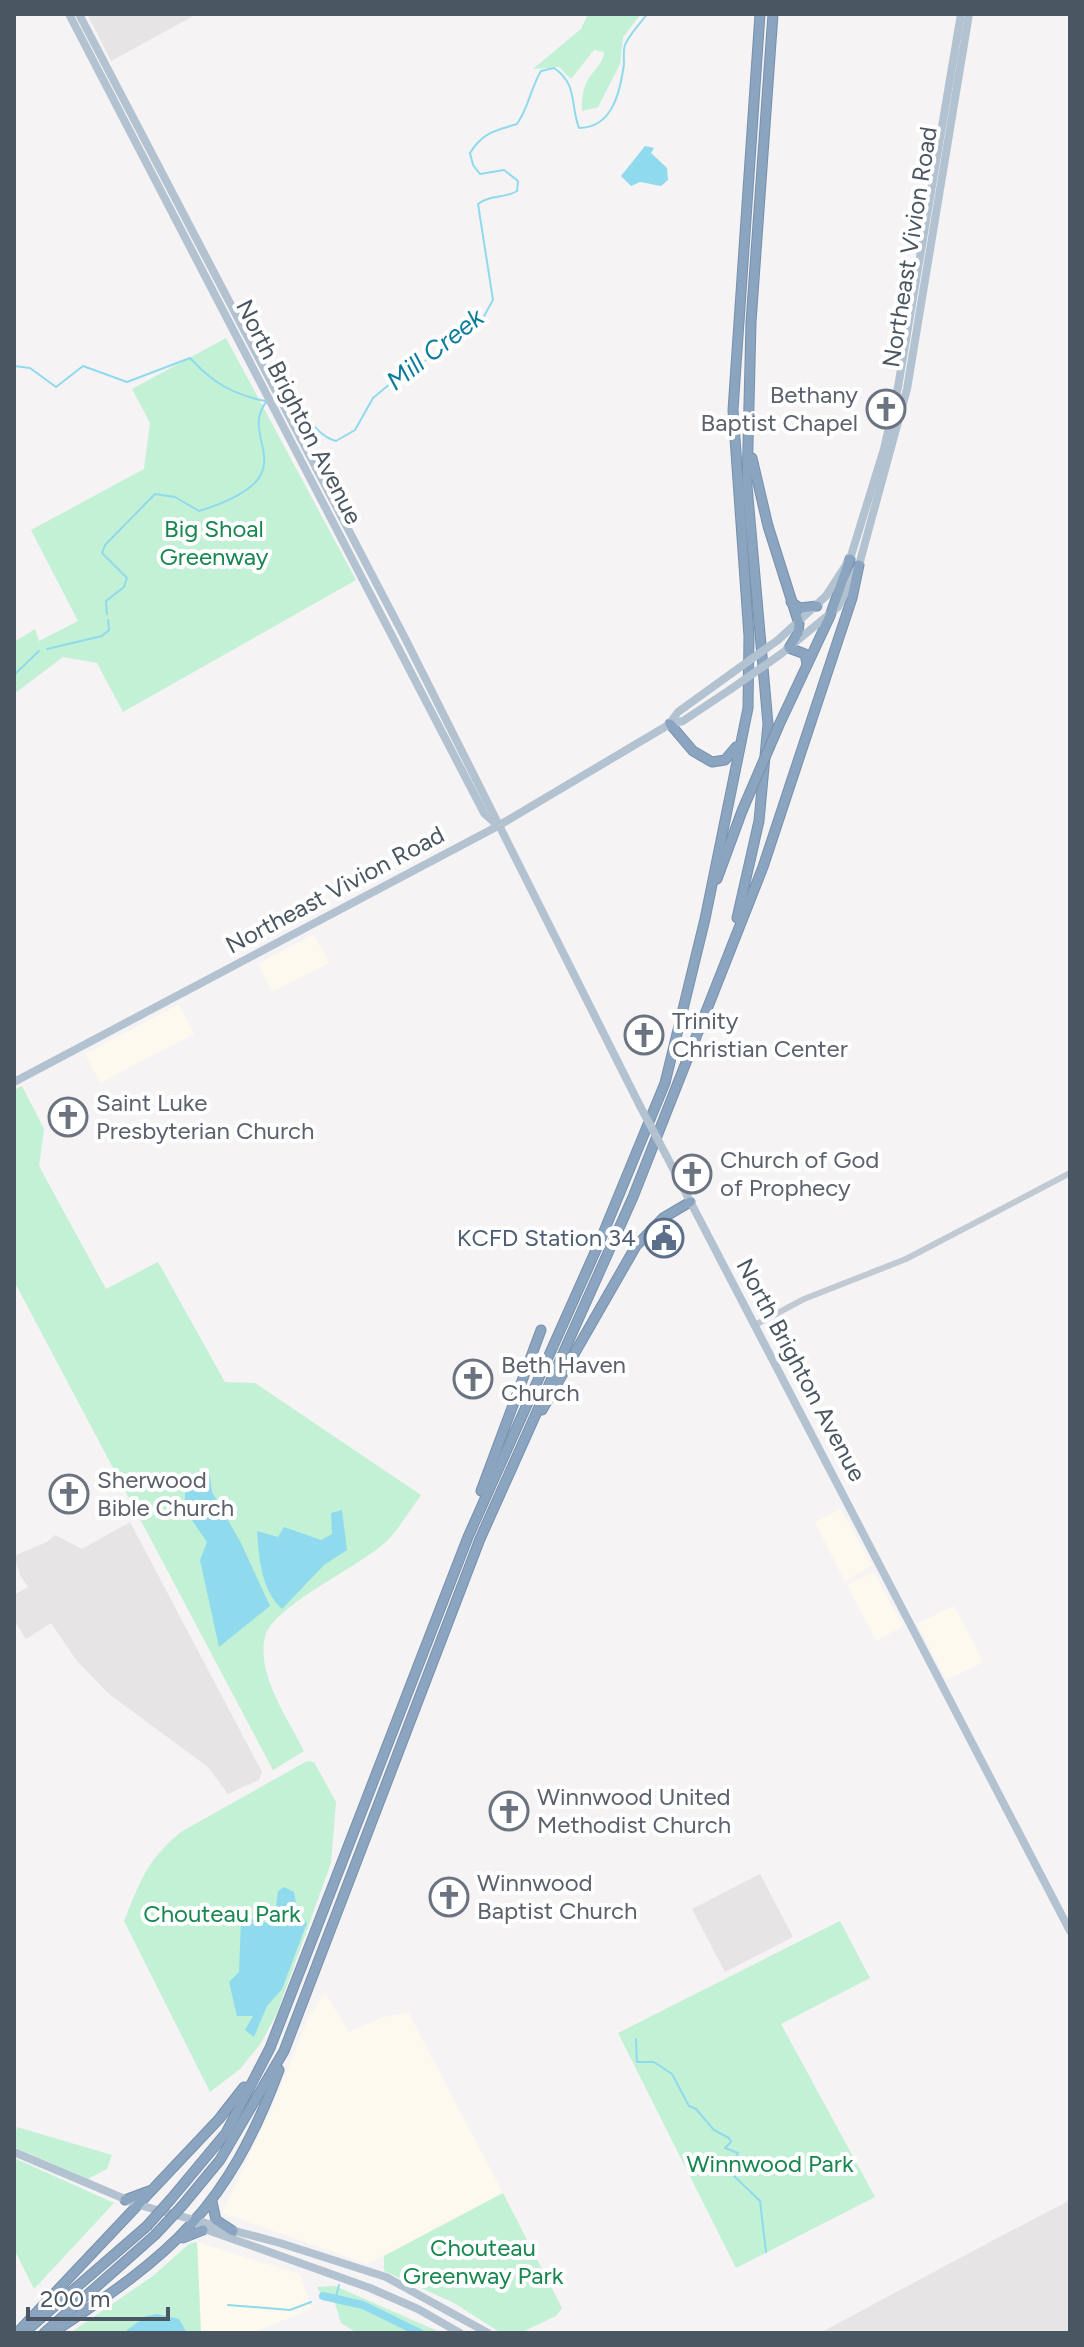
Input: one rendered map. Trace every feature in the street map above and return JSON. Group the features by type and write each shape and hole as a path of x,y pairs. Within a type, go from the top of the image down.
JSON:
{"highway":[{"path":"20,2333 147,2226 171,2199 226,2133 270,2048 468,1537 600,1241 665,1083 705,919 748,708 749,636 733,410 760,14"},
{"path":"732,940 759,821 768,724 747,486 751,322 773,14"},
{"path":"748,435 755,481 799,624 798,633 785,651 805,654 807,664"},
{"path":"705,919 742,811 854,562"},
{"path":"52,2333 129,2283 176,2242 212,2202 251,2134 480,1539 633,1197 773,840 852,598 854,562"},
{"path":"791,602 800,608 817,606"},
{"path":"670,724 693,751 712,762 728,758 742,737"},
{"path":"522,1444 636,1246 663,1218 690,1202"},
{"path":"468,1537 472,1517 541,1330"},
{"path":"20,2333 228,2110 270,2048"},
{"path":"44,2333 155,2235 182,2206 220,2160 284,2051"},
{"path":"121,2224 125,2210 122,2199 152,2189"},
{"path":"212,2202 216,2220 233,2231"},
{"path":"176,2242 203,2230"}],"main road":[{"name":"North Brighton Avenue","path":"69,14 484,813 498,826"},
{"name":"North Brighton Avenue","path":"79,14 301,436 640,1106 1070,1931"},
{"name":"Northeast Vivion Road","path":"854,562 898,387 961,14"},
{"name":"Northeast Vivion Road","path":"670,724 678,712 799,624 854,562 907,389 969,14"},
{"name":"Northeast Vivion Road","path":"14,1082 498,826 670,724 683,721 830,616"},
{"path":"14,2152 139,2205 375,2275 451,2310 488,2333"},
{"path":"195,2222 203,2230 354,2281 418,2309 460,2333"},
{"path":"354,2281 375,2275"}],"street":[{"path":"755,1325 804,1299 906,1259 1070,1173"}],"shaded area":[{"path":"87,14 197,14 111,61"},
{"path":"314,934 329,963 272,992 258,964"},
{"path":"179,1004 194,1034 100,1083 85,1054"},
{"path":"841,1509 872,1565 845,1582 815,1522"},
{"path":"130,1522 262,1772 259,1780 228,1794 208,1767 109,1694 77,1661 51,1623 26,1639 14,1620 14,1595 28,1587 14,1556 47,1542 55,1535 82,1549"},
{"path":"874,1572 903,1626 876,1641 847,1585"},
{"path":"954,1606 984,1662 946,1680 917,1624"},
{"path":"760,1874 793,1937 725,1972 692,1909"},
{"path":"325,1993 349,2032 383,2017 408,2012 503,2193 367,2264 222,2213 275,2101 309,2016"},
{"path":"1070,2200 1070,2333 820,2333 973,2251"},
{"path":"197,2242 300,2274 312,2309 251,2333 201,2333"}],"green space":[{"path":"588,14 641,14 623,37 620,64 598,107 582,111 584,88 604,52 594,50 571,79 559,67 533,69 581,29"},
{"name":"Big Shoal Greenway","path":"226,338 356,580 123,712 97,663 63,657 14,694 14,642 35,629 39,641 78,621 31,530 144,469 150,423 132,389"},
{"path":"22,1086 44,1129 39,1166 106,1289 158,1262 225,1382 255,1383 421,1495 388,1540 300,1600 271,1625 265,1637 265,1666 275,1696 304,1751 273,1770 14,1281 14,1090"},
{"name":"Chouteau Park","path":"307,1761 314,1762 336,1802 331,1863 277,2013 261,2043 240,2069 210,2092 124,1921 140,1882 169,1842 181,1832"},
{"name":"Winnwood Park","path":"840,1921 870,1978 781,2024 875,2197 736,2268 618,2033"},
{"path":"17,2127 112,2155 107,2169 88,2179 14,2147"},
{"path":"14,2158 114,2203 34,2289 14,2249"},
{"name":"Chouteau Greenway Park","path":"503,2193 562,2308 556,2316 520,2333 501,2333 454,2303 384,2271 384,2256"},
{"path":"197,2242 201,2333 70,2333 153,2276 189,2244"},
{"path":"335,2286 442,2333 357,2333 341,2323 334,2300 324,2300 317,2287"}],"water":[{"path":"645,146 654,148 651,153 667,168 668,180 661,186 640,182 631,186 621,176"},
{"path":"205,1468 210,1476 212,1492 241,1543 270,1606 219,1647 200,1560 207,1542 190,1517 185,1503 191,1475"},
{"path":"342,1510 347,1550 324,1565 282,1609 265,1583 257,1531 278,1537 284,1527 321,1540 332,1534 331,1513"},
{"path":"284,1887 294,1892 298,1913 307,1923 282,1989 267,2006 254,2037 245,2030 253,2016 237,2016 229,1982 239,1972 241,1920 248,1918 285,1927 276,1907 278,1891"},
{"path":"157,2314 179,2319 187,2333 123,2333 146,2316"}],"waterway":[{"name":"Mill Creek","path":"286,400 321,433 336,441 355,430 373,398 397,378 457,341 483,318 493,300 478,204 517,191 518,181 504,170 480,174 473,165 470,153 485,136 517,124 541,71 554,68 567,81 579,128 599,122 607,115 617,97 625,45 647,14"},
{"path":"14,366 30,368 56,387 83,366 127,382 190,358 224,386 265,401"},
{"name":"Mill Creek","path":"107,614 106,601 124,587 127,578 102,553 105,545 155,494 175,497 199,511 234,497 254,484 263,470 259,429 260,415 267,401"},
{"name":"Mill Creek","path":"47,649 102,636 109,630 108,620"},
{"name":"Mill Creek","path":"14,675 39,651"},
{"path":"636,2039 637,2062 654,2062 672,2074 689,2106 696,2109 714,2130 729,2138 731,2142 725,2148 738,2153 732,2163 732,2174 760,2201 766,2252"},
{"path":"336,2296 339,2285"},
{"path":"323,2296 363,2305 420,2333"},
{"path":"228,2305 290,2310 311,2302"}],"place":[{"name":"Bethany Baptist Chapel","path":"886,409"},
{"name":"Trinity Christian Center","path":"644,1035"},
{"name":"Saint Luke Presbyterian Church","path":"68,1117"},
{"name":"Church of God of Prophecy","path":"692,1174"},
{"name":"KCFD Station 34","path":"664,1238"},
{"name":"Beth Haven Church","path":"473,1379"},
{"name":"Sherwood Bible Church","path":"69,1494"},
{"name":"Winnwood United Methodist Church","path":"509,1811"},
{"name":"Winnwood Baptist Church","path":"449,1897"}]}
